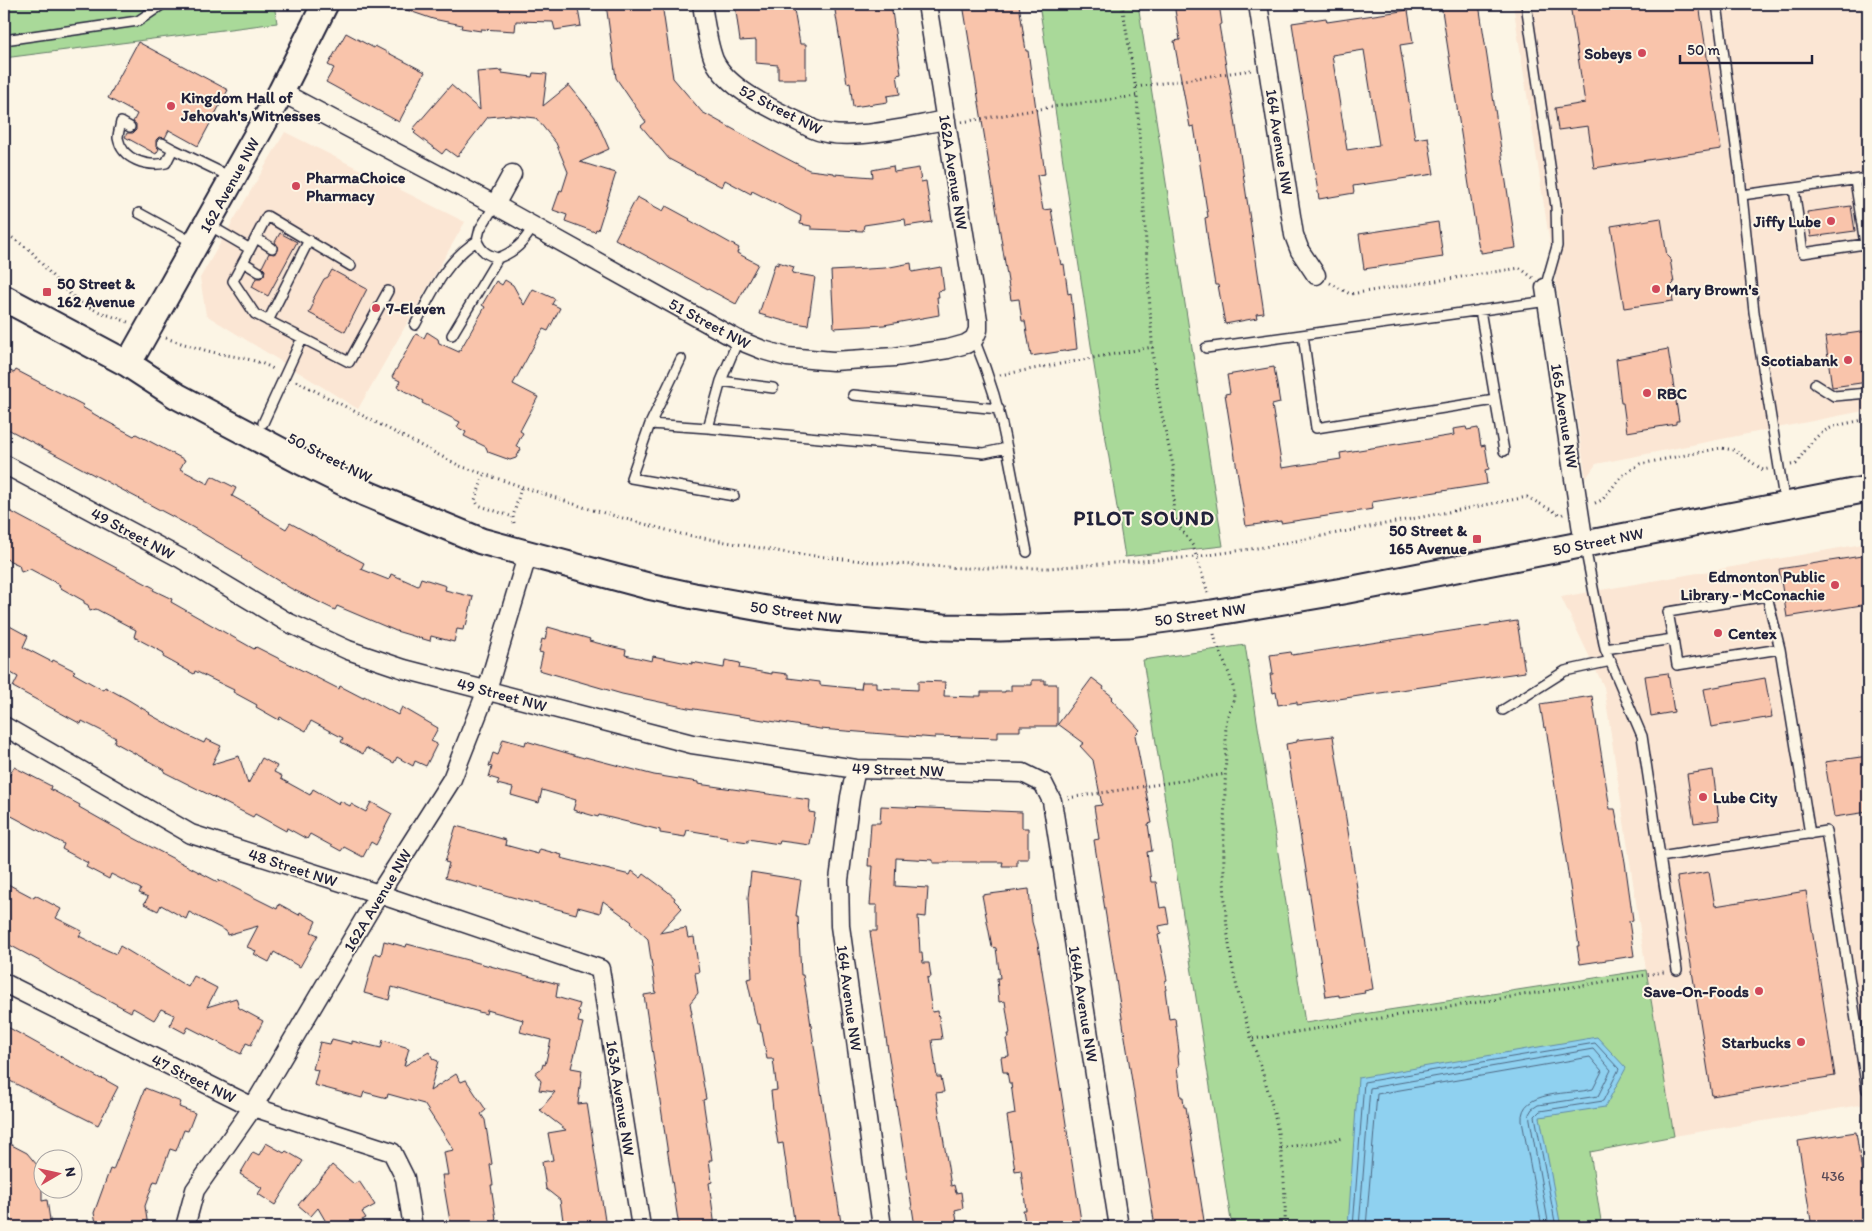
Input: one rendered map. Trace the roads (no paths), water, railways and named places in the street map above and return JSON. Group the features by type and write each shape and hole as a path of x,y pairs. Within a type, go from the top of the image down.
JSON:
{"main road":[{"name":"162 Avenue NW","path":"128,364 281,92 326,4"},
{"name":"50 Street NW","path":"4,298 128,364 177,396 302,462 366,493 481,541 657,588 784,612 893,624 1000,628 1129,624 1212,613 1344,591 1868,489"},
{"name":"50 Street NW","path":"128,364 183,381 374,479 510,535 528,553"}],"street":[{"name":"52 Street NW","path":"702,4 710,49 719,69 727,79 742,91 821,133 843,136 946,122"},
{"name":"162A Avenue NW","path":"927,4 978,320 978,330 974,339"},
{"name":"164 Avenue NW","path":"1258,4 1294,235 1304,257 1316,275"},
{"name":"51 Street NW","path":"281,92 495,205 738,340 787,357 834,361 895,357 948,349 966,344 974,339"},
{"path":"495,205 512,174"},
{"name":"165 Avenue NW","path":"1547,294 1584,544"},
{"name":"49 Street NW","path":"4,464 180,558 263,609 308,633 370,659 692,744 856,769 1023,773 1043,783"},
{"name":"162A Avenue NW","path":"185,1227 195,1190 253,1107 379,894 452,779 487,690 528,553"},
{"name":"48 Street NW","path":"4,726 191,834 379,894 600,969"},
{"name":"164 Avenue NW","path":"856,769 850,797 839,880 840,926 882,1227"},
{"name":"164A Avenue NW","path":"1043,783 1052,801 1119,1227"},
{"name":"163A Avenue NW","path":"600,969 641,1227"},
{"name":"47 Street NW","path":"4,983 253,1107 392,1152 405,1178 413,1227"}],"lane":[{"path":"4,40 138,21 163,4"},
{"path":"1206,348 1480,310 1547,294 1557,246 1556,206 1526,4"},
{"path":"1717,4 1742,195 1754,312 1785,505"},
{"path":"130,127 121,122 118,136 121,147 129,157 154,165 166,163 173,149"},
{"path":"162,143 233,178"},
{"path":"1742,195 1868,178"},
{"path":"1794,188 1804,253 1812,252 1865,244 1855,180"},
{"path":"415,325 436,284 464,248 477,240 480,229 495,205"},
{"path":"139,213 250,249"},
{"path":"351,266 267,216 233,282 255,314 350,362 388,291"},
{"path":"452,335 498,258 514,251 524,242 534,227"},
{"path":"256,238 272,248"},
{"path":"268,321 308,240"},
{"path":"477,240 484,252 498,258"},
{"path":"289,257 298,262"},
{"path":"243,262 259,272"},
{"path":"276,281 286,286"},
{"path":"1480,310 1504,451"},
{"path":"1304,335 1316,428 1495,400"},
{"path":"263,422 302,338"},
{"path":"974,339 999,409 1027,552"},
{"path":"708,428 721,381 738,340"},
{"path":"680,359 650,424 631,478 734,496"},
{"path":"721,381 773,388"},
{"path":"1815,384 1834,396 1868,393"},
{"path":"853,395 999,409"},
{"path":"650,424 984,453 1007,448"},
{"path":"1584,544 1605,649 1642,736 1677,970"},
{"path":"1780,649 1677,666 1668,612 1767,596 1780,649 1810,834"},
{"path":"1605,649 1673,639"},
{"path":"1503,710 1565,672 1611,661"},
{"path":"1660,857 1826,831 1867,1090"}],"water":[{"path":"1597,1037 1626,1068 1605,1107 1540,1117 1561,1227 1348,1227 1358,1078"}],"place":[{"name":"Sobeys","path":"1642,53"},
{"name":"Kingdom Hall of Jehovah's Witnesses","path":"171,106"},
{"name":"PharmaChoice Pharmacy","path":"296,186"},
{"name":"Jiffy Lube","path":"1831,221"},
{"name":"Mary Brown's","path":"1656,289"},
{"name":"50 Street & 162 Avenue","path":"47,292"},
{"name":"7-Eleven","path":"376,308"},
{"name":"Scotiabank","path":"1848,360"},
{"name":"RBC","path":"1647,393"},
{"name":"50 Street & 165 Avenue","path":"1477,539"},
{"name":"Edmonton Public Library - McConachie","path":"1835,585"},
{"name":"Centex","path":"1718,633"},
{"name":"Lube City","path":"1703,797"},
{"name":"Save-On-Foods","path":"1759,991"},
{"name":"Starbucks","path":"1801,1042"}],"district":[{"name":"PILOT SOUND","path":"1144,518"}]}
